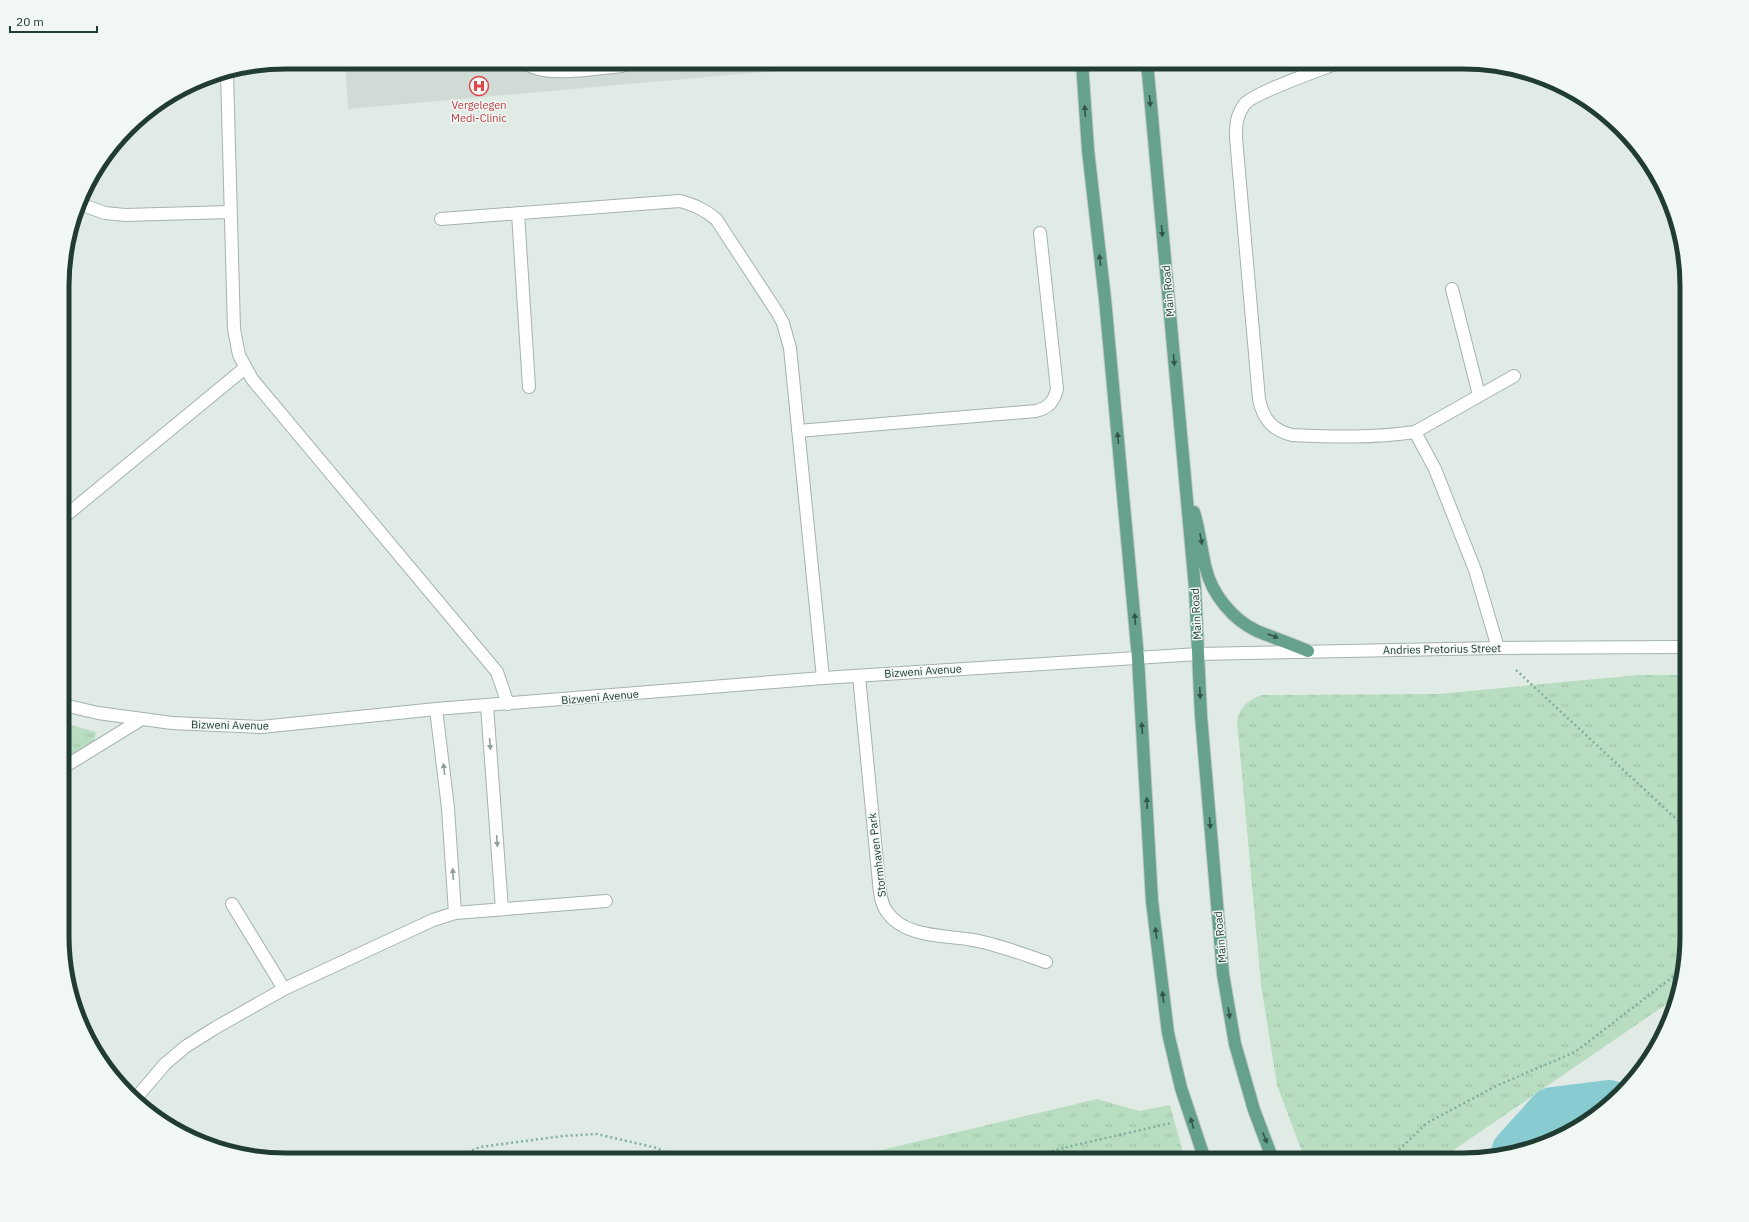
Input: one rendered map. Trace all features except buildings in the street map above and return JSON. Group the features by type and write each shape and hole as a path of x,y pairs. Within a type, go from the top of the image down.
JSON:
{"main road":[{"path":"1082,69 1088,150 1106,306 1138,658 1152,901 1168,1033 1181,1088 1202,1153"},
{"name":"Main Road","path":"1148,69 1195,588 1201,716 1223,974 1235,1044 1254,1110 1270,1153"},
{"path":"1186,488 1196,516 1206,569 1212,588 1226,606 1241,620 1256,630 1308,651"}],"street":[{"path":"536,69 551,72 586,69"},
{"path":"1322,69 1267,91 1245,104 1236,119 1236,138 1259,399 1261,410 1266,420 1283,432 1292,434 1354,436 1393,435 1415,432 1514,376"},
{"path":"227,77 234,329 239,355 252,379 497,672 508,704"},
{"path":"441,218 680,201 693,204 705,210 716,219 783,323 790,348 823,678"},
{"path":"85,206 105,213 125,215 230,212"},
{"path":"518,213 529,387"},
{"path":"798,430 1036,411 1045,409 1052,403 1057,389 1040,233"},
{"path":"1452,288 1479,395"},
{"path":"69,513 245,368"},
{"path":"1415,432 1438,476 1476,570 1498,648"},
{"name":"Andries Pretorius Street","path":"1198,654 1498,648 1680,647"},
{"name":"Bizweni Avenue","path":"69,706 98,713 172,724 261,727 436,709 823,678 1198,654"},
{"name":"Stormhaven Park","path":"858,676 881,900 887,912 895,921 908,929 924,933 973,940 1046,962"},
{"path":"487,706 502,909"},
{"path":"436,709 448,808 455,913"},
{"path":"69,764 142,719"},
{"path":"138,1095 166,1064 185,1047 284,989 433,920 455,913 606,901"},
{"path":"232,904 284,989"}],"path":[{"path":"1498,648 1522,677 1680,823"},
{"path":"1395,1153 1427,1123 1496,1086 1575,1052 1677,974"},
{"path":"1044,1153 1190,1119"},
{"path":"466,1153 480,1147 563,1136 597,1134 657,1148 667,1153"},
{"path":"1062,1153 1067,1147"}],"shaded area":[{"name":"Vergelegen Medi-Clinic","path":"345,69 798,69 348,109"}],"green space":[{"path":"1639,675 1680,675 1680,950 1673,992 1669,1002 1449,1153 1302,1153 1277,1085 1261,985 1237,720 1243,707 1249,701 1262,695 1438,694"},
{"path":"69,724 96,732 94,742 69,757"},
{"path":"1097,1099 1139,1111 1170,1105 1183,1153 869,1153"}],"waterway":[{"path":"1525,1144 1553,1113 1595,1108"}],"place":[{"name":"Vergelegen Medi-Clinic","path":"479,86"}]}
